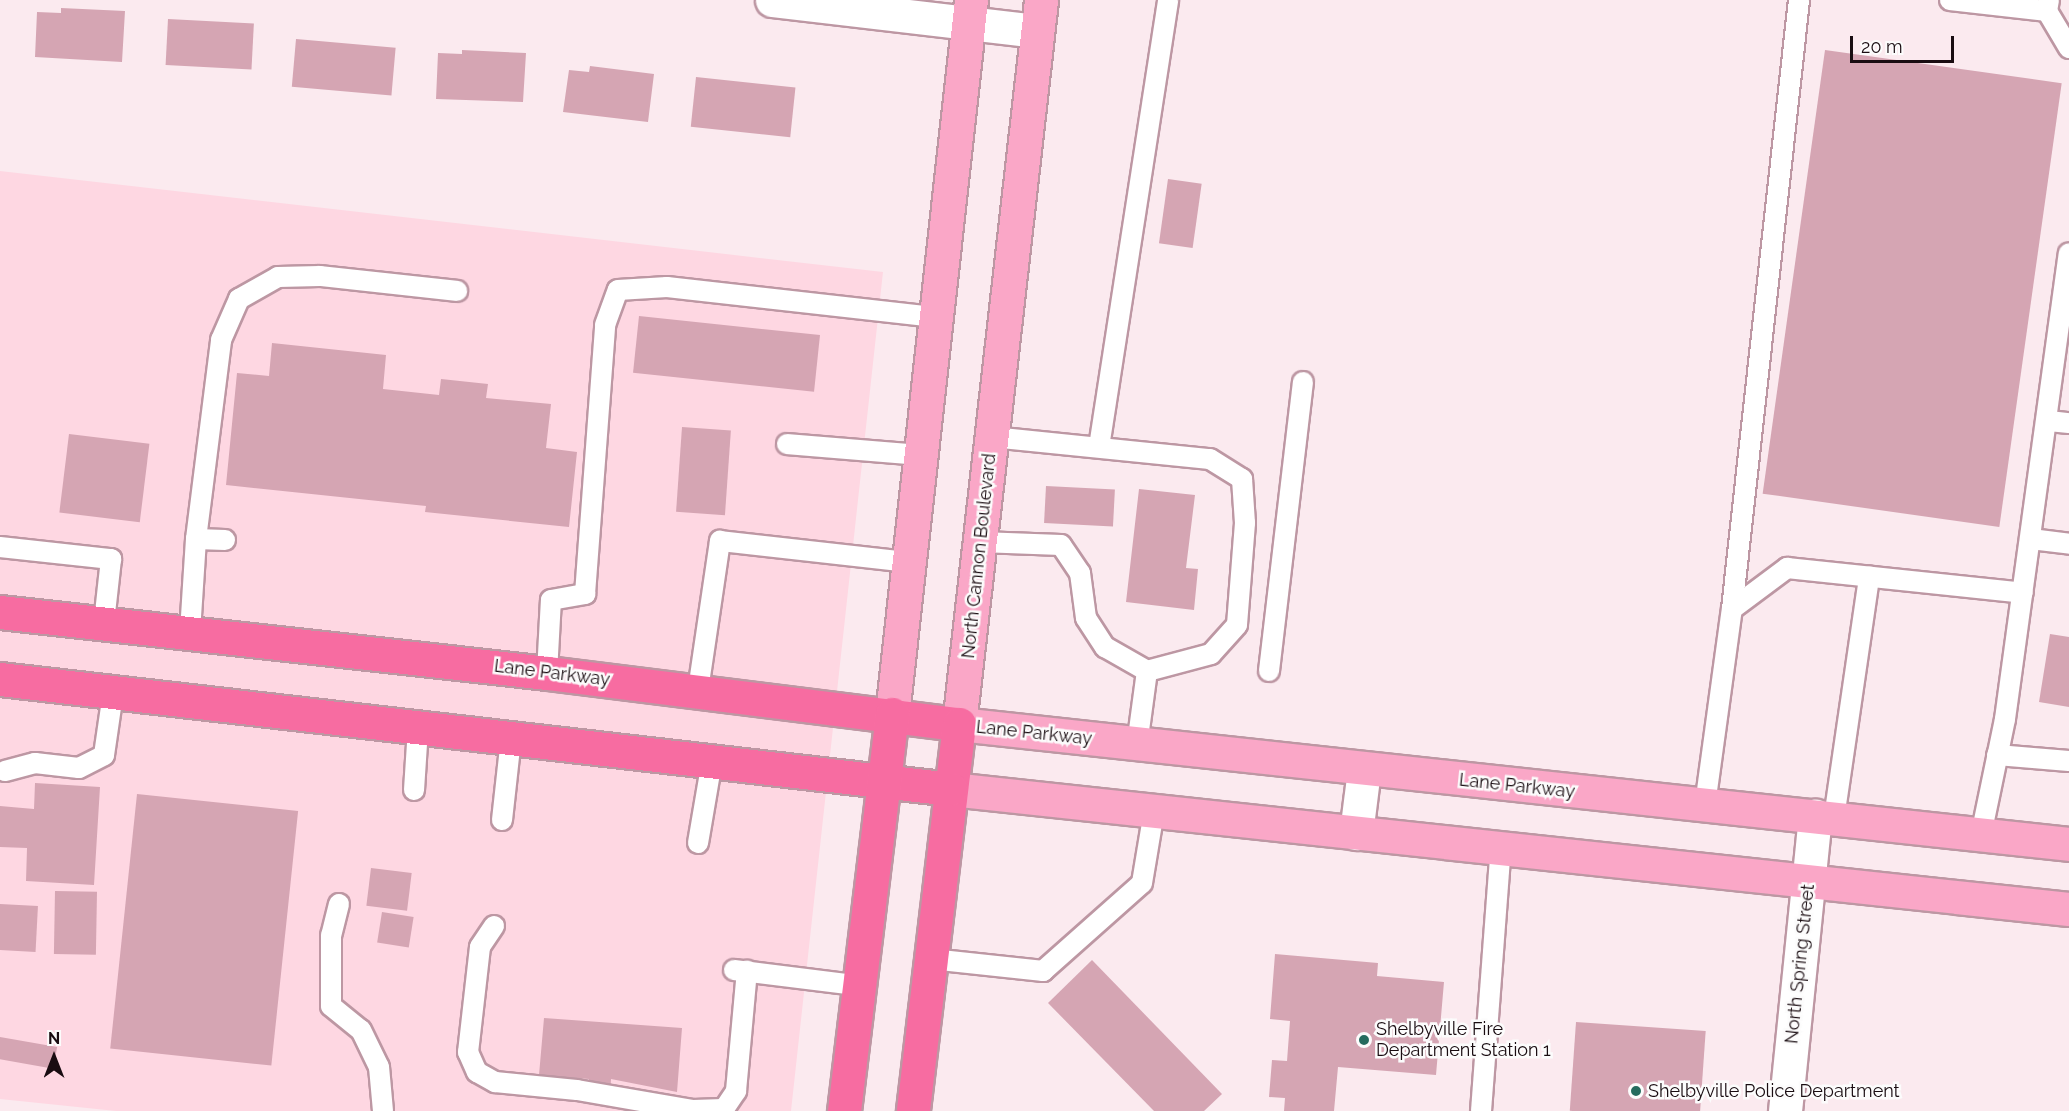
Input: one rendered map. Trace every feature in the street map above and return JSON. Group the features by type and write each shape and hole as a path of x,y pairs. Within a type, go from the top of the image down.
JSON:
{"highway":[{"name":"Lane Parkway","path":"0,612 698,690 959,724"},
{"path":"0,679 951,789"},
{"path":"844,1111 862,986 892,714"},
{"name":"North Cannon Boulevard","path":"913,1111 959,724"}],"main road":[{"path":"892,714 969,12"},
{"name":"North Cannon Boulevard","path":"959,724 1039,16"},
{"name":"Lane Parkway","path":"959,724 1364,770 2069,844"},
{"path":"951,789 2069,909"}],"street":[{"path":"772,0 1039,16"},
{"path":"1356,833 1364,770"},
{"name":"North Spring Street","path":"1785,1111 1808,882 1824,817"}],"lane":[{"path":"1099,447 1168,0"},
{"path":"1705,805 1732,609 1799,0"},
{"path":"1957,0 2048,5 2069,48"},
{"path":"1981,835 1998,755 2024,593 2049,420 2069,253"},
{"path":"190,632 196,539 221,340 239,299 278,277 320,276 457,291"},
{"path":"547,673 551,600 585,594 605,325 618,290 667,287 935,317"},
{"path":"1269,671 1303,382"},
{"path":"2049,420 2069,423"},
{"path":"980,542 1061,545 1080,573 1086,618 1105,647 1147,671 1211,654 1237,625 1245,523 1242,479 1210,459 992,437"},
{"path":"788,444 920,455"},
{"path":"196,539 225,540"},
{"path":"2031,539 2069,544"},
{"path":"698,690 720,541 908,562"},
{"path":"0,547 111,559 104,622"},
{"path":"1732,609 1787,568 2024,593"},
{"path":"1824,817 1869,577"},
{"path":"1137,745 1147,671"},
{"path":"5,771 35,763 79,768 104,755 113,693"},
{"path":"414,790 418,728"},
{"path":"502,820 511,739"},
{"path":"1998,755 2069,761"},
{"path":"698,843 712,761"},
{"path":"931,959 1043,971 1142,882 1154,811"},
{"path":"1481,1111 1501,849"},
{"path":"339,904 331,935 331,1006 360,1030 379,1067 383,1111"},
{"path":"495,926 480,947 468,1052 477,1072 495,1082 577,1090 693,1110 724,1109 736,1091 740,970 862,986"}],"shaded area":[{"path":"0,171 883,272 791,1111 116,1111 0,1099"}],"building":[{"path":"61,8 125,11 122,62 35,57 37,12 61,13"},
{"path":"168,19 254,24 251,69 166,65"},
{"path":"296,39 396,48 391,96 292,87"},
{"path":"462,50 526,53 523,102 436,99 438,53 462,54"},
{"path":"1825,50 2062,83 1999,527 1763,494"},
{"path":"590,66 654,74 648,122 563,112 569,70 589,72"},
{"path":"696,77 795,87 790,137 691,127"},
{"path":"1168,179 1202,184 1193,248 1159,243"},
{"path":"639,316 820,335 814,392 633,373"},
{"path":"272,343 386,355 383,389 439,395 441,379 488,384 486,398 551,404 546,448 577,452 569,527 425,512 426,506 226,485 237,373 269,376"},
{"path":"682,427 731,430 725,515 676,512"},
{"path":"69,434 149,444 140,522 59,512"},
{"path":"1046,486 1115,490 1113,527 1044,523"},
{"path":"1139,489 1195,495 1186,568 1198,569 1194,610 1126,602"},
{"path":"2050,634 2069,637 2069,707 2039,702"},
{"path":"35,783 100,787 94,885 26,881 27,848 0,847 0,806 34,809"},
{"path":"137,794 298,811 271,1066 110,1049"},
{"path":"371,868 412,873 407,911 366,906"},
{"path":"55,891 97,892 96,955 54,954"},
{"path":"0,904 38,906 36,952 0,950"},
{"path":"382,912 414,917 409,948 377,943"},
{"name":"Shelbyville Fire Department Station 1","path":"1275,954 1378,963 1377,976 1444,982 1436,1075 1338,1067 1334,1111 1284,1111 1285,1098 1269,1097 1272,1060 1287,1061 1290,1021 1270,1019"},
{"path":"1092,960 1222,1094 1204,1111 1154,1111 1048,1003"},
{"path":"544,1018 682,1028 677,1092 611,1079 610,1095 588,1094 589,1079 539,1075"},
{"path":"1576,1022 1706,1031 1700,1111 1570,1111"},
{"path":"0,1037 57,1047 53,1069 0,1059"}],"place":[{"name":"Shelbyville Fire Department Station 1","path":"1364,1040"},
{"name":"Shelbyville Police Department","path":"1636,1091"}]}
